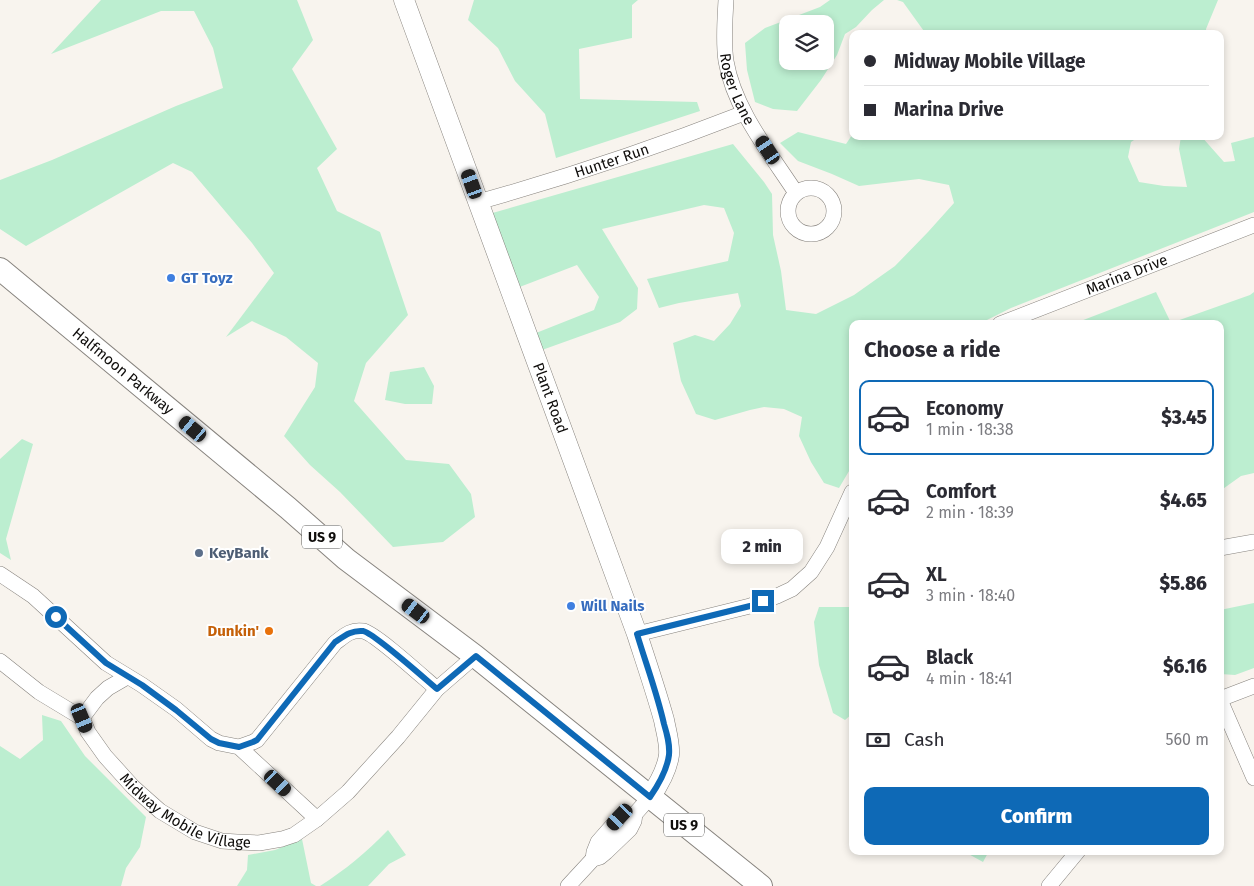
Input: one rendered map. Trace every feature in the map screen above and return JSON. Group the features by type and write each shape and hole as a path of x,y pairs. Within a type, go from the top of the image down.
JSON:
{"main road":[{"name":"Halfmoon Parkway","path":"0,269 288,508 346,559 476,656 760,886"}],"street":[{"name":"Plant Road","path":"404,0 637,634 660,705 668,739 669,753 667,765 659,784 650,797"},
{"name":"Roger Lane","path":"726,0 724,31 726,62 733,86 744,113 796,192"},
{"name":"Hunter Run","path":"478,202 524,189 685,136 744,113"},
{"name":"Marina Drive","path":"1010,320 1254,225"},
{"path":"637,634 750,606 792,589 811,572 827,547 849,499"},
{"path":"1224,547 1254,542"},
{"path":"0,574 33,596 106,663 142,685 211,739 219,743 239,747 257,740 335,642 346,633 366,631 437,689"},
{"name":"Midway Mobile Village","path":"82,718 88,732 105,756 133,787 160,811 195,832 222,841 259,842 282,839 294,835 317,819 348,792 398,737 437,689 476,656"},
{"path":"0,661 40,692 82,718 97,698 108,688 127,677"},
{"path":"1224,698 1254,686"},
{"path":"1224,709 1254,778"},
{"path":"239,747 317,819"},
{"path":"568,886 593,859 600,857 630,829 635,814 650,797"},
{"path":"1049,886 1075,855"}],"green space":[{"path":"101,0 297,0 313,40 292,69 337,149 317,168 337,211 380,232 408,315 366,363 354,401 406,460 449,464 471,494 475,517 443,542 393,547 340,492 310,465 284,436 315,387 318,363 286,337 252,321 226,337 274,273 252,243 192,172 173,163 26,246 0,229 0,180 223,88 213,48 194,11 161,11 51,54"},
{"path":"474,0 638,0 632,5 632,38 579,49 580,99 697,102 700,111 556,158 545,114 515,81 498,48 468,20"},
{"path":"830,0 884,0 856,27 845,34 834,60 834,15 799,15 820,7"},
{"path":"897,0 1218,0 1206,30 923,30 903,2"},
{"path":"779,23 779,70 827,70 797,111 773,109 755,102 747,70 745,43 765,28"},
{"path":"798,132 846,144 849,140 1134,140 1131,142 1128,157 1139,182 1187,187 1179,149 1180,140 1205,140 1224,162 1235,161 1231,143 1254,137 1254,212 1011,308 987,320 849,320 849,471 839,488 824,483 811,462 799,436 802,417 784,409 764,407 715,420 696,414 681,381 673,343 695,335 714,341 730,324 741,306 738,293 659,308 647,279 728,261 734,233 724,208 704,205 602,229 638,288 637,309 620,322 542,350 536,333 594,310 599,297 577,265 517,288 489,214 733,144 772,194 773,235 781,271 786,310 816,314 854,295 895,266 954,203 949,185 919,179 859,186 798,161 780,143"},
{"path":"1156,292 1170,320 1083,320"},
{"path":"1254,292 1254,473 1241,476 1224,488 1224,320 1179,320"},
{"path":"424,367 434,386 432,404 405,404 385,400 390,372"},
{"path":"22,439 33,444 6,539 11,560 0,553 0,459"},
{"path":"1254,603 1254,668 1235,675 1224,674 1224,609"},
{"path":"819,607 849,607 849,717 845,720 833,713 819,665 814,622"},
{"path":"42,715 61,721 85,756 146,817 140,847 126,868 121,886 0,886 0,746 20,759 43,740"},
{"path":"388,830 406,855 389,864 368,886 320,886 356,860"},
{"path":"302,839 311,883 316,886 237,886 247,870 248,855 275,850"},
{"path":"970,855 987,855 983,862"}],"place":[{"name":"GT Toyz","path":"171,278"},
{"name":"KeyBank","path":"199,553"},
{"name":"Will Nails","path":"571,606"},
{"name":"Dunkin'","path":"269,631"}],"route":[{"path":"56,617 106,663 142,685 211,739 219,743 239,747 257,740 335,642 346,633 366,631 437,689 476,656 650,797 659,784 667,765 669,753 668,739 660,705 637,634 750,606 763,601"}]}
